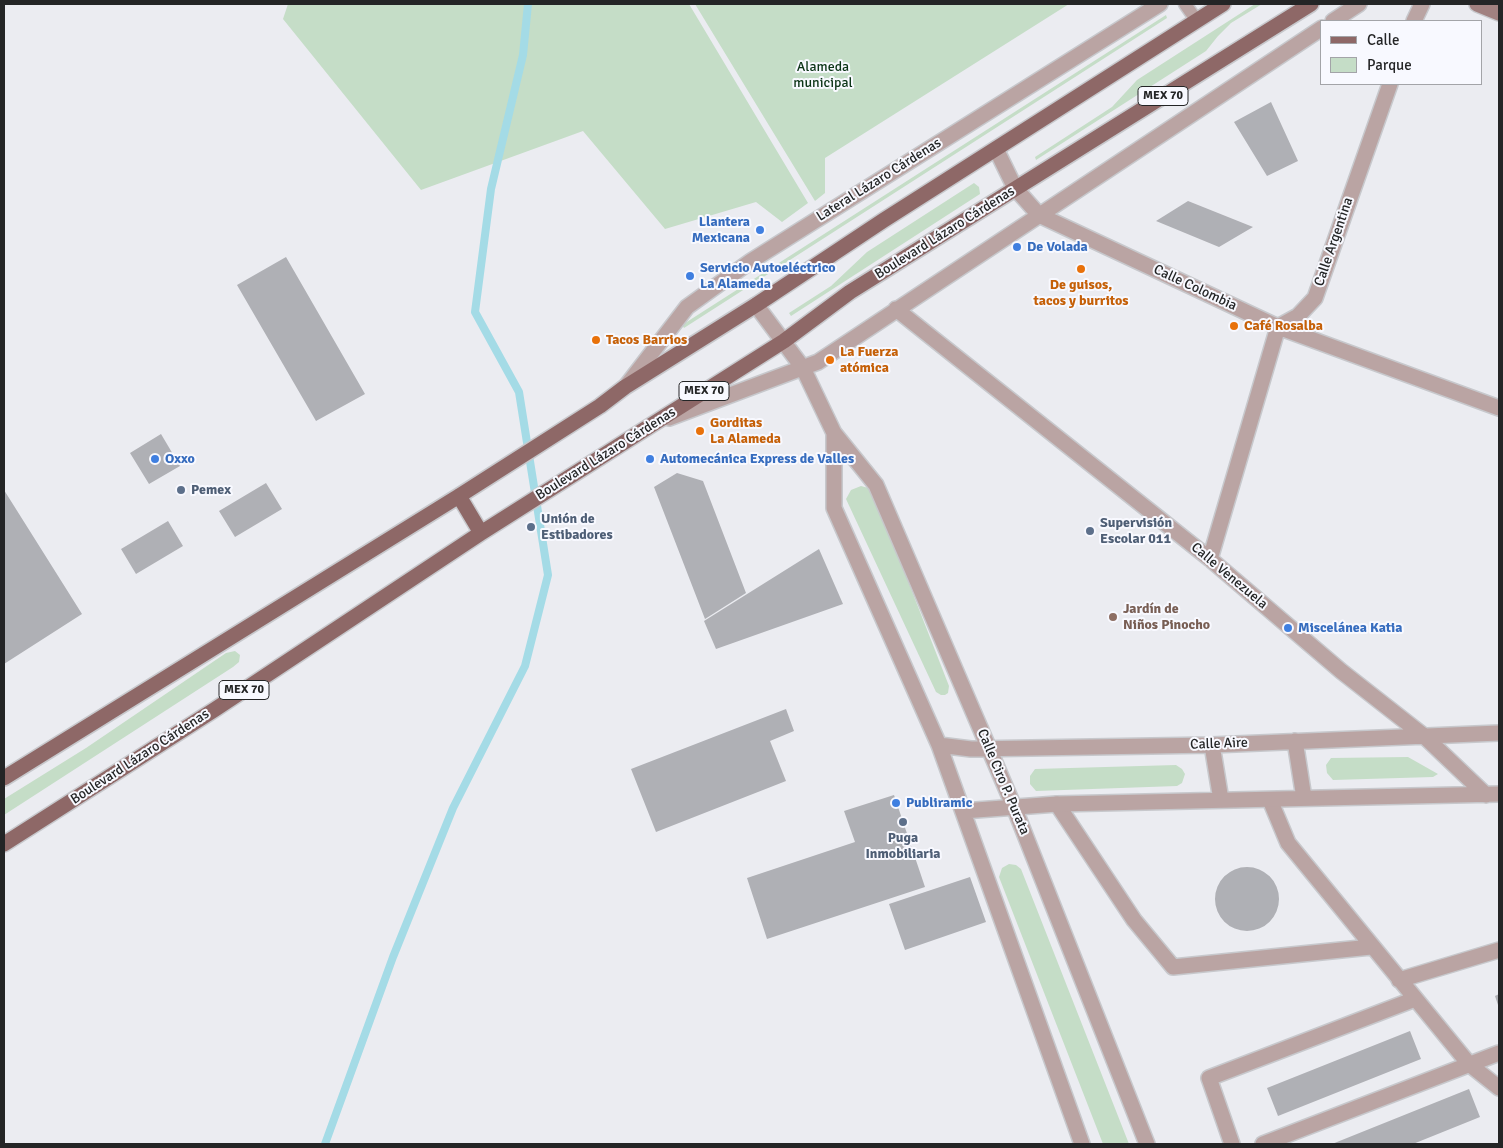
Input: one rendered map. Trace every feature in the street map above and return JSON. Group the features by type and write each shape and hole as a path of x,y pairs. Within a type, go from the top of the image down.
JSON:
{"main road":[{"path":"4,778 459,496 1221,4"},
{"name":"Boulevard Lázaro Cárdenas","path":"4,844 214,710 481,533 784,341 850,292 1311,4"},
{"path":"1477,4 1499,13"},
{"path":"459,496 481,533"}],"street":[{"name":"Lateral Lázaro Cárdenas","path":"625,388 687,307 751,261 1160,4"},
{"path":"1335,20 1359,4"},
{"path":"1414,20 1422,4"},
{"path":"654,423 818,362 1320,29"},
{"name":"Calle Argentina","path":"1278,327 1298,316 1315,298 1390,85"},
{"name":"Calle Colombia","path":"996,149 1015,188 1039,215 1278,327 1499,408"},
{"name":"Calle Ciro P. Purata","path":"756,305 803,368 834,433 876,485 1014,807 1147,1144"},
{"name":"Calle Venezuela","path":"896,309 1210,558 1341,671 1424,736 1492,794"},
{"path":"1210,558 1278,327"},
{"name":"Calle Ciro P. Purata","path":"834,433 834,508 939,745 1082,1144"},
{"name":"Calle Aire","path":"939,745 971,749 1212,745 1499,733"},
{"path":"1295,741 1304,798"},
{"path":"1212,745 1221,800"},
{"path":"963,811 1056,804 1492,794"},
{"path":"1270,800 1288,843 1468,1064 1499,1088"},
{"path":"1056,804 1134,920 1173,967 1371,947"},
{"path":"1399,980 1499,950"},
{"path":"1232,1144 1209,1078 1415,999"},
{"path":"1263,1144 1499,1053"}],"lane":[{"path":"1185,4 1197,21"}],"green space":[{"path":"288,4 689,4 808,203 782,222 756,202 665,229 583,131 421,190 283,19"},
{"name":"Alameda municipal","path":"695,4 1069,4 825,158 825,193 815,201"},
{"path":"1255,4 1262,4 1231,23 1206,51 1036,160 1035,157 1112,107 1137,80"},
{"path":"1166,15 1167,18 684,328 682,325"},
{"path":"974,183 979,187 980,194 791,316 789,313 831,286 867,252"},
{"path":"861,486 872,489 949,686 948,693 945,695 936,692 846,499 851,490"},
{"path":"235,651 240,655 239,662 233,667 4,815 4,799 86,748 226,653"},
{"path":"1408,757 1438,774 1433,777 1333,780 1327,773 1326,765 1331,758"},
{"path":"1176,765 1185,774 1182,783 1177,786 1036,791 1030,784 1030,776 1035,769"},
{"path":"1009,864 1016,865 1021,869 1129,1144 1103,1144 999,877 1002,868"}],"building":[{"path":"1271,102 1298,161 1267,176 1234,122"},
{"path":"1188,201 1253,227 1219,247 1156,221"},
{"path":"286,257 365,394 316,421 237,285"},
{"name":"Oxxo","path":"161,434 180,466 149,484 130,453"},
{"path":"677,473 703,481 746,593 705,619 654,487"},
{"path":"266,483 282,509 235,537 219,511"},
{"path":"4,490 82,614 4,664"},
{"path":"168,521 183,546 136,574 121,549"},
{"path":"819,549 843,604 716,649 704,621"},
{"path":"786,709 794,731 770,741 786,781 656,832 631,769"},
{"path":"894,795 925,887 767,939 747,878 855,842 844,811"},
{"path":"1247,867 1259,869 1270,876 1277,887 1279,899 1277,911 1270,922 1259,929 1247,931 1235,929 1224,922 1217,911 1215,899 1217,887 1224,876 1235,869"},
{"path":"970,877 986,922 905,950 889,904"},
{"path":"1499,994 1499,1008 1495,996"},
{"path":"1410,1031 1421,1059 1278,1116 1267,1088"},
{"path":"1469,1089 1480,1117 1413,1144 1332,1144"}],"waterway":[{"path":"325,1144 393,957 453,808 525,666 548,575 519,392 475,312 491,189 523,55 528,4"}],"place":[{"name":"Llantera Mexicana","path":"760,230"},
{"name":"De Volada","path":"1017,247"},
{"name":"De guisos, tacos y burritos","path":"1081,269"},
{"name":"Servicio Autoeléctrico La Alameda","path":"690,276"},
{"name":"Café Rosalba","path":"1234,326"},
{"name":"Tacos Barrios","path":"596,340"},
{"name":"La Fuerza atómica","path":"830,360"},
{"name":"Gorditas La Alameda","path":"700,431"},
{"name":"Oxxo","path":"155,459"},
{"name":"Automecánica Express de Valles","path":"650,459"},
{"name":"Pemex","path":"181,490"},
{"name":"Unión de Estibadores","path":"531,527"},
{"name":"Supervisión Escolar 011","path":"1090,531"},
{"name":"Jardín de Niños Pinocho","path":"1113,617"},
{"name":"Miscelánea Katia","path":"1288,628"},
{"name":"Publiramic","path":"896,803"},
{"name":"Puga Inmobiliaria","path":"903,822"}]}
